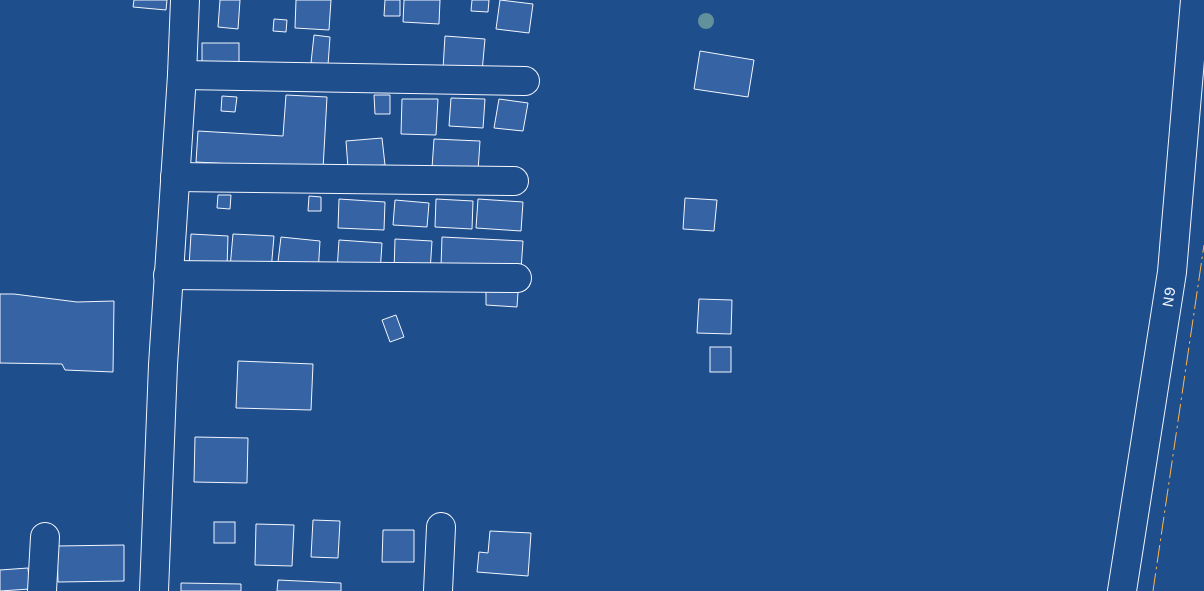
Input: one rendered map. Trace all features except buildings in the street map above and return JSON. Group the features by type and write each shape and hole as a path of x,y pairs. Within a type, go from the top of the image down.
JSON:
{"street":[{"path":"154,591 159,441 182,75 184,0"},
{"name":"N9","path":"1122,591 1172,272 1196,0"},
{"path":"182,75 525,81"},
{"path":"175,177 514,181"},
{"path":"168,275 517,278"},
{"path":"438,591 441,527"},
{"path":"42,591 45,536"}],"power":[{"path":"1153,591 1204,245"}]}
